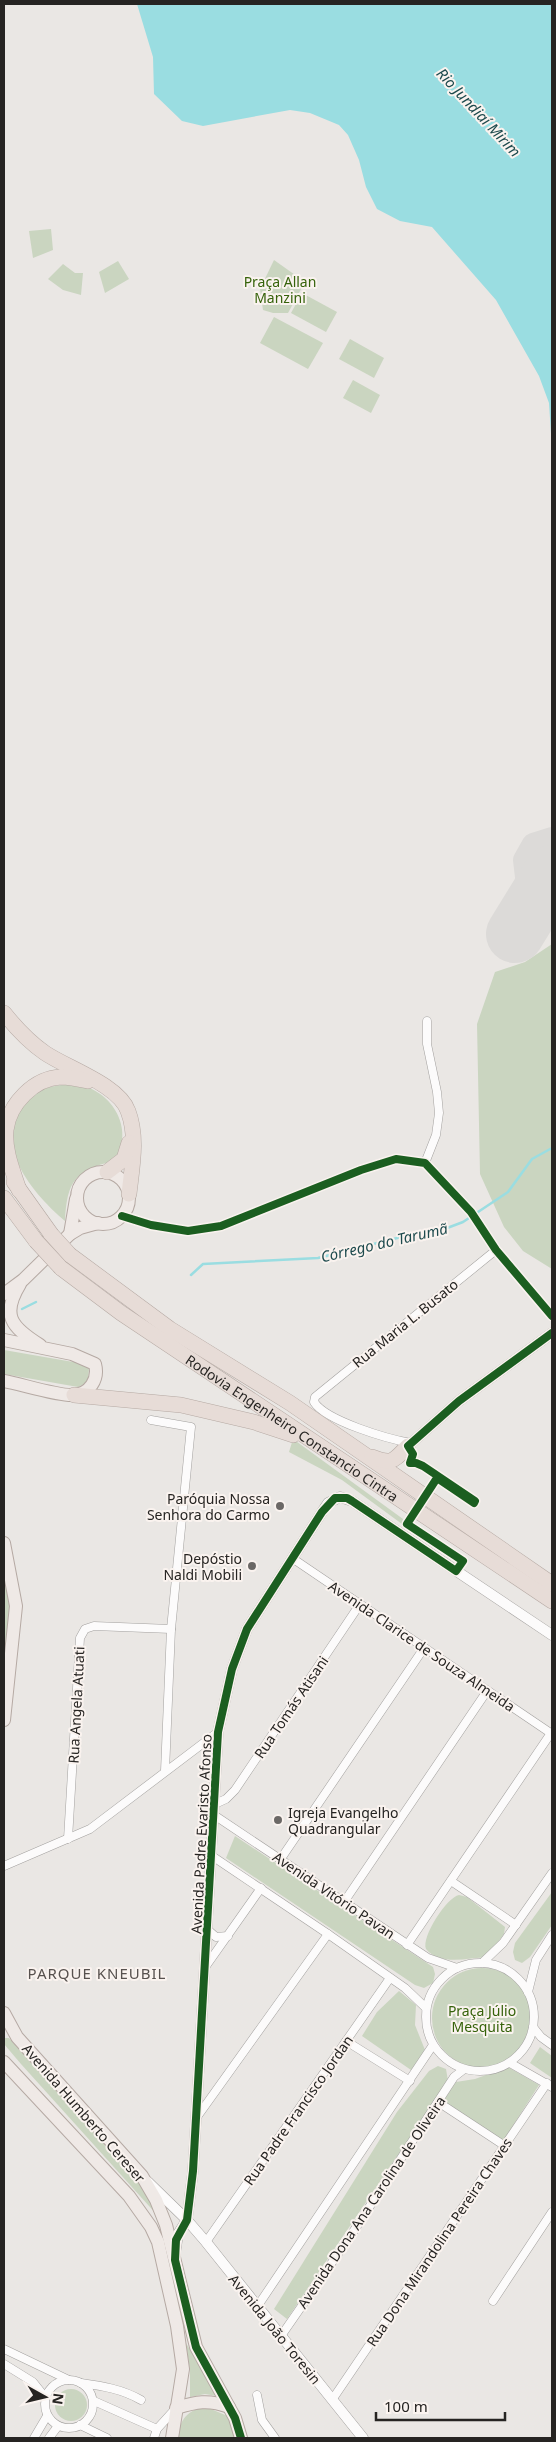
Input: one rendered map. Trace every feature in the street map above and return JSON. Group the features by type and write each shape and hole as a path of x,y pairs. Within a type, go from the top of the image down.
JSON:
{"highway":[{"path":"4,1013 28,1039 43,1051 61,1064 90,1075 128,1109 134,1142 129,1194"},
{"path":"19,1190 8,1155 6,1129 13,1109 23,1095 49,1079 70,1078 98,1082"},
{"path":"107,1172 124,1160 133,1132"},
{"path":"4,1164 19,1190"},
{"name":"Rodovia Engenheiro Constancio Cintra","path":"19,1190 51,1234 70,1255 170,1330 290,1404 552,1584"},
{"name":"Rodovia Engenheiro Constancio Cintra","path":"4,1198 36,1241 61,1268 121,1313 552,1601"},
{"path":"74,1395 181,1405 254,1422 314,1443"},
{"path":"346,1442 386,1462 393,1461 409,1444"},
{"path":"409,1444 403,1462 406,1475 420,1495"}],"main road":[{"path":"70,1234 78,1188 90,1175 107,1172 121,1179 129,1194 128,1203 122,1216 108,1224 98,1223 86,1218 81,1212 77,1197"},
{"path":"4,1294 23,1280 70,1234 80,1228 98,1223"},
{"path":"23,1280 13,1296 9,1311 11,1321 27,1337 49,1350"},
{"path":"4,1340 82,1357 94,1364 96,1378 93,1384 86,1390 74,1395 6,1382"},
{"path":"4,1544 16,1606 4,1720"},
{"name":"Avenida Humberto Cereser","path":"4,2013 17,2037 142,2176 156,2200 166,2225 196,2347 229,2407 238,2427 240,2438"},
{"path":"4,2033 17,2037"},
{"name":"Avenida Humberto Cereser","path":"4,2062 129,2196 151,2227 163,2260 181,2350 182,2375 172,2438"},
{"path":"176,2408 198,2401 210,2401 229,2407"}],"street":[{"path":"425,1163 436,1135 439,1113 437,1092 427,1044 426,1021"},
{"path":"122,1216 151,1225 188,1230 222,1226 361,1170 396,1159 425,1163 471,1212 496,1250 552,1316"},
{"name":"Rua Maria L. Busato","path":"409,1444 339,1420 318,1408 314,1402 315,1396 496,1250"},
{"path":"409,1444 459,1401 552,1333"},
{"path":"151,1420 190,1427 171,1629 165,1771"},
{"name":"Avenida Padre Evaristo Afonso","path":"187,2220 206,1966 218,1732 239,1648 247,1629 328,1503 340,1497 352,1500 552,1636"},
{"name":"Avenida Clarice de Souza Almeida","path":"292,1558 552,1734"},
{"name":"Rua Tomás Atisani","path":"215,1804 226,1799 235,1790 360,1604"},
{"name":"Rua Angela Atuati","path":"68,1839 78,1646 82,1633 94,1626 171,1629"},
{"path":"280,1860 424,1648"},
{"path":"344,1902 487,1691"},
{"path":"4,1866 90,1829 218,1732"},
{"path":"407,1944 552,1734"},
{"name":"Avenida Vitório Pavan","path":"214,1815 428,1958 457,1968"},
{"path":"212,1856 390,1978 413,1995 426,2008"},
{"path":"482,1963 503,1943 552,1873"},
{"path":"451,1881 516,1925"},
{"path":"206,1966 261,1888"},
{"path":"208,1930 216,1937 228,1936"},
{"path":"196,2118 328,1934"},
{"path":"528,1992 533,1968 552,1935"},
{"path":"544,1946 552,1951"},
{"path":"482,1963 493,1964 513,1974 528,1992 534,2009 533,2027 525,2048 510,2063 495,2070 479,2072 463,2070 450,2063 433,2045 426,2028 426,2008 436,1985 457,1968 482,1963"},
{"name":"Rua Padre Francisco Jordan","path":"206,2242 390,1978"},
{"path":"533,2027 552,2046"},
{"path":"346,2041 410,2081"},
{"path":"258,2308 433,2045"},
{"path":"510,2063 550,2085"},
{"name":"Avenida Dona Ana Carolina de Oliveira","path":"281,2336 353,2232 454,2077 463,2070"},
{"name":"Rua Dona Mirandolina Pereira Chaves","path":"332,2400 505,2146 550,2085"},
{"path":"438,2102 505,2146"},
{"name":"Avenida João Toresin","path":"142,2176 187,2220 206,2242 363,2438"},
{"path":"494,2301 552,2212"},
{"path":"175,2260 176,2240 187,2220"},
{"path":"4,2349 69,2380 128,2392 141,2400"},
{"path":"4,2364 33,2382 44,2397 44,2407 47,2416 52,2423 58,2426 69,2428 80,2425 90,2416 94,2401"},
{"path":"44,2397 54,2384 69,2380"},
{"path":"80,2383 87,2388 94,2401 157,2429"},
{"path":"257,2395 262,2420 275,2438"},
{"path":"154,2438 157,2429 176,2408"},
{"path":"34,2438 47,2416"},
{"path":"80,2425 107,2438"},
{"path":"49,2438 58,2426"}],"green space":[{"path":"51,229 53,250 33,258 29,231"},
{"name":"Praça Allan Manzini","path":"274,260 305,282 288,313 273,313 263,310 260,289"},
{"path":"118,261 129,279 105,293 99,272"},
{"path":"63,264 75,273 83,273 81,295 63,290 48,279"},
{"path":"302,293 337,312 326,332 291,313"},
{"path":"274,317 323,343 308,369 260,343"},
{"path":"350,339 384,358 374,378 339,359"},
{"path":"353,380 380,395 371,413 343,398"},
{"path":"552,944 552,1269 523,1251 504,1227 480,1174 477,1024 495,972 525,962"},
{"path":"72,1084 98,1092 108,1101 116,1111 121,1123 122,1136 120,1149 114,1161 90,1169 76,1179 68,1196 65,1221 38,1194 26,1178 14,1151 13,1132 18,1113 30,1097 47,1088"},
{"path":"4,1350 79,1363 89,1368 88,1382 78,1387 4,1374"},
{"path":"293,1439 403,1519 402,1524 342,1480 289,1452"},
{"path":"4,1564 11,1603 4,1690"},
{"path":"235,1836 433,1967 435,1974 433,1983 424,1988 415,1985 226,1858"},
{"path":"552,1892 552,1925 530,1957 522,1963 515,1960 513,1952 515,1943"},
{"path":"459,1895 467,1897 505,1927 504,1934 487,1957 446,1959 439,1958 426,1949 427,1936 436,1918 454,1897"},
{"name":"Praça Júlio Mesquita","path":"482,1968 501,1972 518,1982 528,1999 532,2018 528,2037 518,2054 501,2064 482,2068 463,2064 446,2054 436,2037 432,2018 436,1999 446,1982 463,1972"},
{"name":"Praça Júlio Mesquita","path":"399,1991 416,2005 415,2025 425,2050 411,2070 362,2036 377,2012"},
{"path":"4,2038 9,2038 142,2187 158,2216 21,2064 4,2044"},
{"path":"540,2047 552,2056 552,2078 530,2063"},
{"path":"438,2066 446,2069 448,2081 287,2319 274,2309 397,2112 429,2071"},
{"name":"Praça Júlio Mesquita","path":"508,2067 539,2085 503,2141 443,2101 456,2082 475,2079"},
{"path":"186,2343 217,2396 205,2394 190,2397 190,2370"},
{"path":"71,2389 83,2393 87,2405 83,2417 71,2421 59,2417 55,2405 59,2393"},
{"path":"206,2407 230,2417 236,2438 178,2438 180,2426 186,2416 194,2410"}],"water":[{"name":"Rio Jundiaí Mirim","path":"137,4 552,4 552,449 549,403 539,376 496,300 432,227 400,221 377,209 366,187 359,160 348,135 339,125 310,113 290,110 203,126 182,121 154,94 153,57"}],"waterway":[{"name":"Córrego do Tarumã","path":"191,1275 203,1264 318,1258 413,1234 434,1233 463,1222 508,1192 532,1159 552,1148"},
{"name":"Córrego do Tarumã","path":"22,1309 36,1302"}],"taxiway":[{"path":"530,911 524,860 533,844 552,838"}],"runway":[{"path":"515,934 552,874"}],"cycle path":[{"path":"122,1216 151,1225 188,1231 221,1226 361,1170 396,1159 425,1163 471,1212 496,1250 552,1316"},
{"path":"241,2438 235,2418 196,2347 175,2260 176,2240 187,2220 193,2171 218,1732 232,1669 247,1629 322,1512 335,1498 347,1498 352,1501 456,1571 463,1561 407,1524 437,1478 474,1503 475,1501 423,1466 410,1463 413,1454 408,1446 459,1401 552,1333"}],"place":[{"name":"Paróquia Nossa Senhora do Carmo","path":"280,1506"},
{"name":"Depóstio Naldi Mobili","path":"252,1566"},
{"name":"Igreja Evangelho Quadrangular","path":"278,1820"}],"district":[{"name":"PARQUE KNEUBIL","path":"97,1973"}]}
